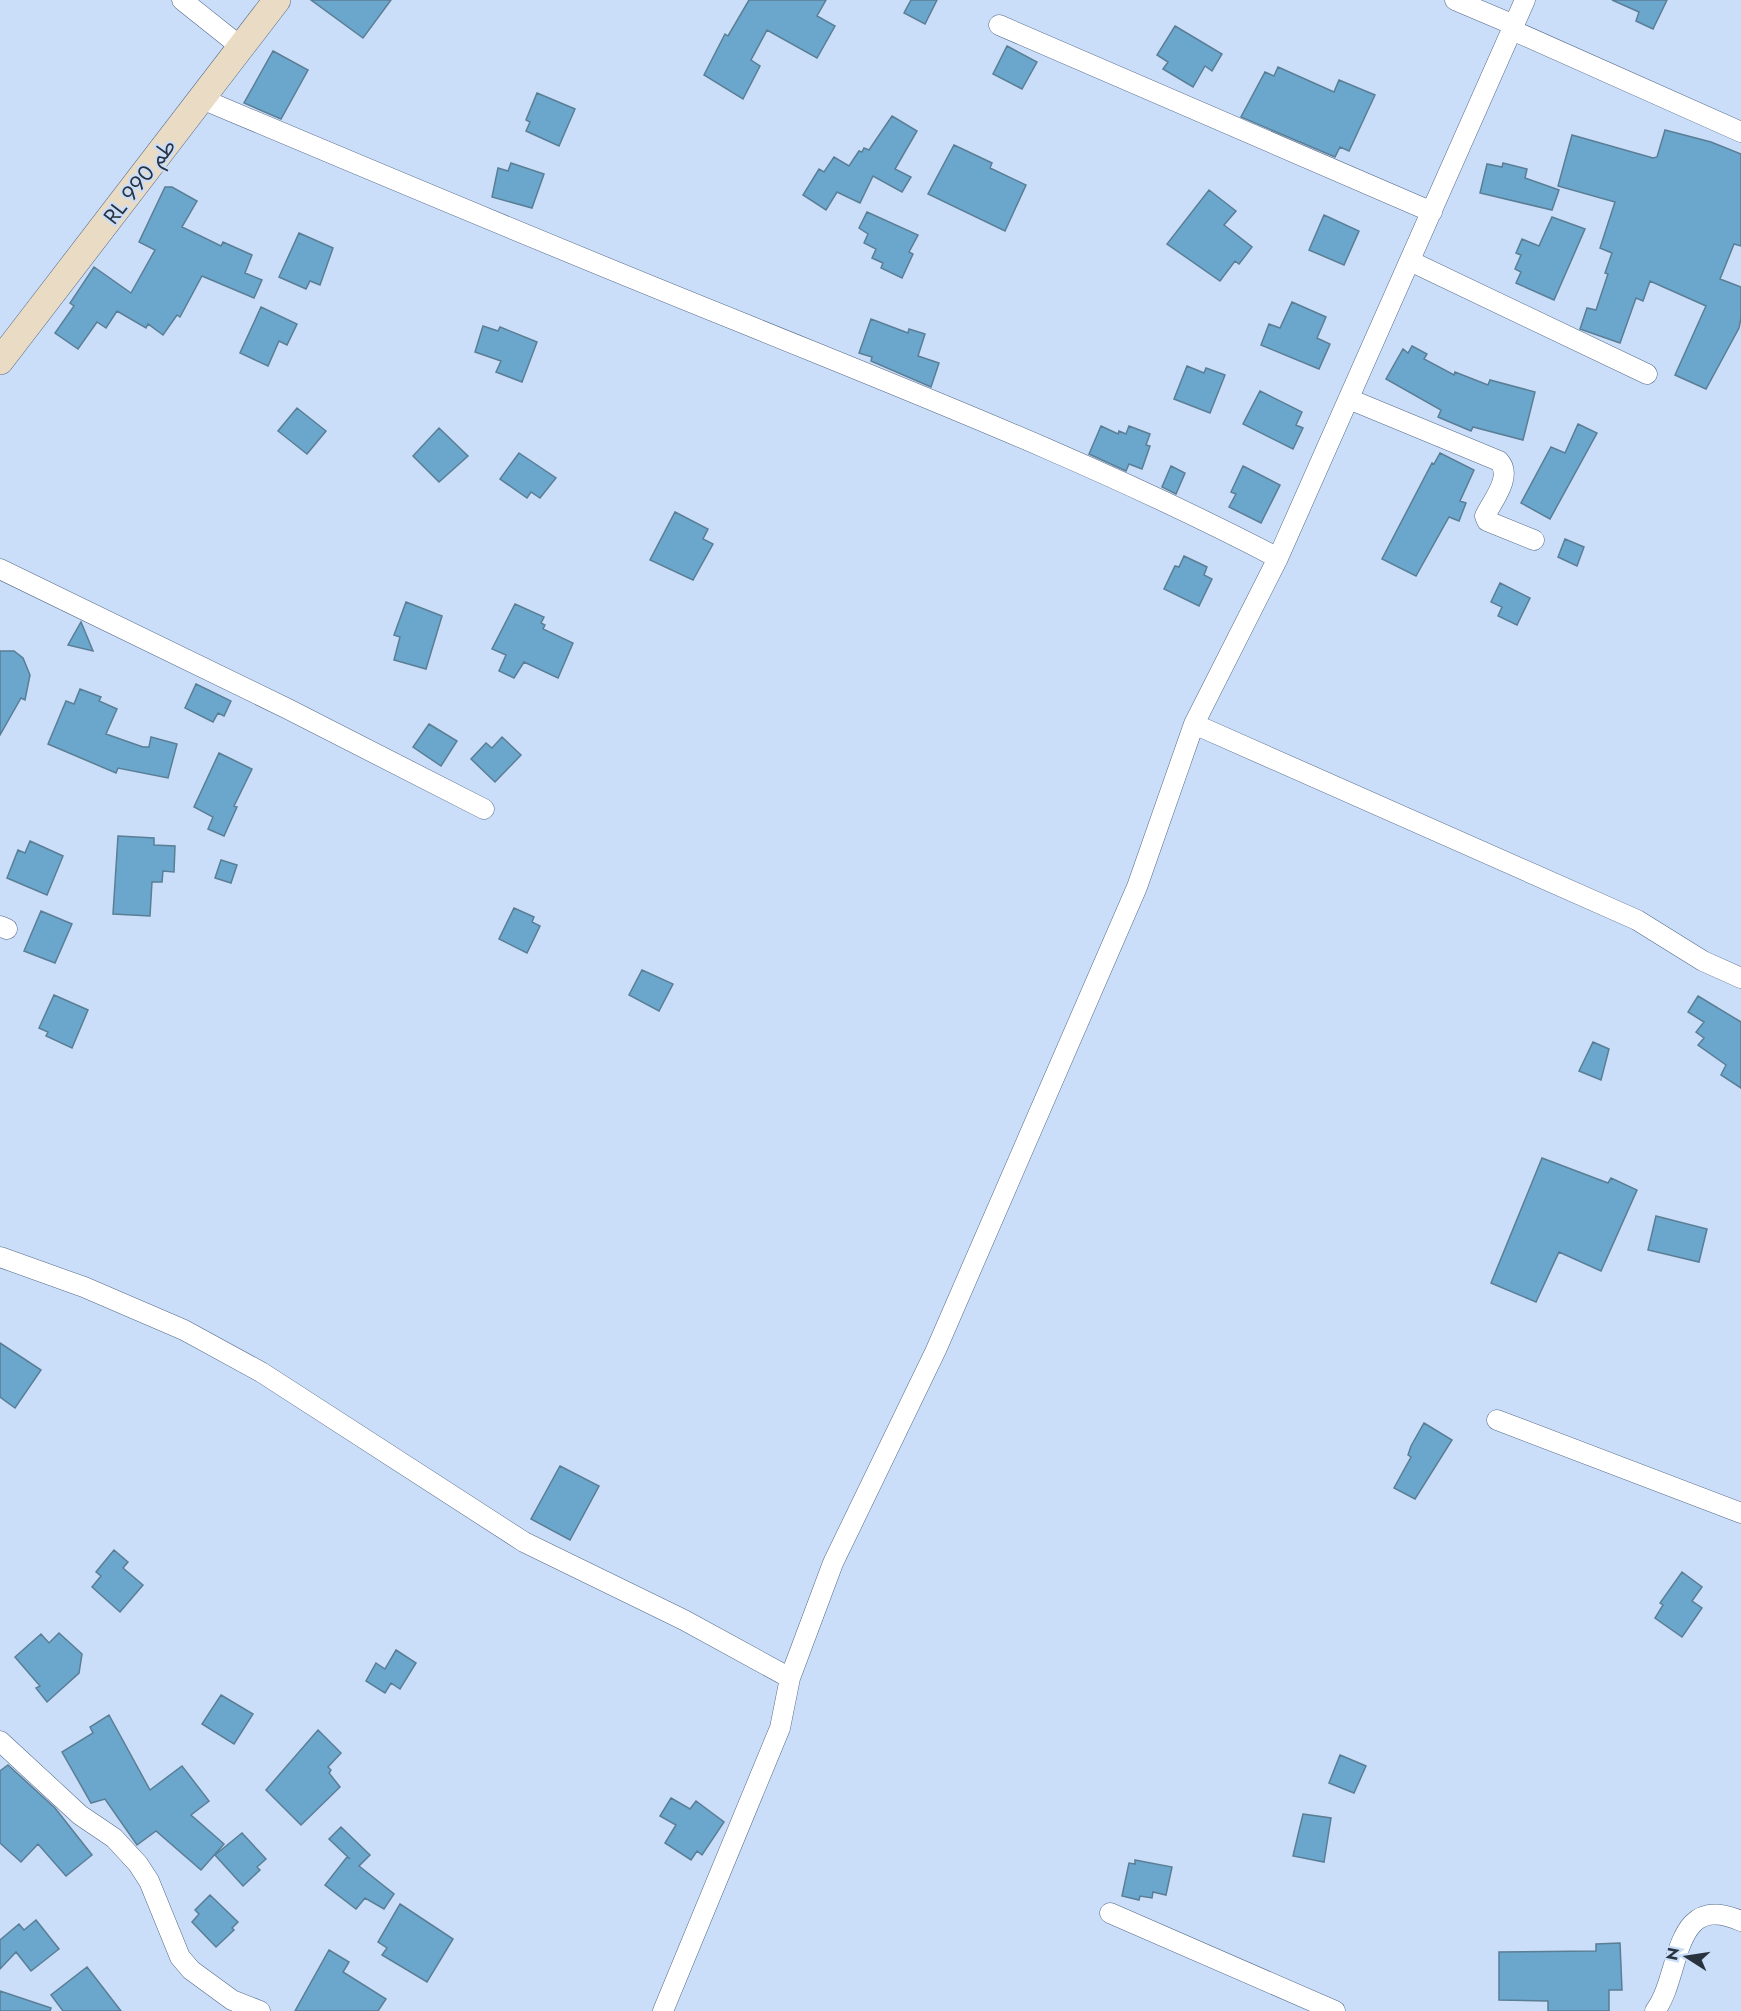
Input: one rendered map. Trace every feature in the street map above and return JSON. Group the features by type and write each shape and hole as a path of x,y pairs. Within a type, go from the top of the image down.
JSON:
{"street":[{"path":"182,0 242,47"},
{"name":"RL طم 990","path":"0,361 277,0"},
{"path":"1455,0 1741,132"},
{"path":"663,2011 780,1728 790,1678 833,1563 936,1350 1137,886 1174,787 1194,724 1278,558 1525,0"},
{"path":"999,25 1432,212"},
{"path":"202,99 503,226 894,385 1162,500 1278,558"},
{"path":"1410,261 1647,374"},
{"path":"1349,399 1499,460 1506,474 1485,516 1487,521 1534,540"},
{"path":"0,569 288,709 484,808"},
{"path":"1194,724 1637,920 1703,961 1741,978"},
{"path":"0,1257 84,1287 183,1330 261,1372 524,1542 684,1620 790,1678"},
{"path":"1497,1420 1741,1513"},
{"path":"0,1741 80,1815 114,1838 138,1864 149,1881 180,1958 191,1970 232,2000 260,2011"},
{"path":"1110,1913 1335,2011"},
{"path":"1655,2011 1664,1997 1680,1942 1693,1923 1712,1914 1741,1921"}],"building":[{"path":"311,0 391,0 363,38"},
{"path":"749,0 826,0 817,16 835,26 817,58 767,30 751,60 760,66 743,99 704,75 725,34 728,36"},
{"path":"911,0 937,0 925,24 904,13"},
{"path":"1612,0 1667,0 1653,29 1636,21 1639,12"},
{"path":"1175,26 1222,54 1212,71 1205,66 1193,87 1163,69 1168,62 1157,55"},
{"path":"1007,46 1037,62 1022,89 993,74"},
{"path":"273,51 308,70 281,119 244,103"},
{"path":"1278,67 1334,92 1339,80 1375,95 1349,151 1340,147 1335,157 1241,117 1265,72 1274,76"},
{"path":"537,93 575,109 559,146 526,131 530,122 526,120"},
{"path":"892,116 917,131 895,169 911,177 902,192 873,176 860,203 837,192 826,210 803,195 819,169 824,172 834,157 849,166 859,151 862,152 864,148 869,150"},
{"path":"1665,130 1711,142 1741,154 1741,246 1734,244 1720,279 1741,287 1741,318 1739,328 1706,389 1675,375 1706,306 1650,281 1643,301 1636,298 1620,343 1580,329 1587,308 1596,310 1608,274 1605,273 1612,253 1600,248 1615,202 1558,186 1572,135 1653,158 1657,157"},
{"path":"954,145 992,163 990,168 1026,185 1005,231 928,194"},
{"path":"511,163 544,174 532,208 492,197 498,168 508,171"},
{"path":"1503,163 1527,169 1525,178 1559,190 1552,210 1480,193 1487,164 1502,167"},
{"path":"165,187 172,187 197,201 182,227 221,246 223,242 252,255 245,273 262,280 254,298 202,276 180,317 177,315 163,335 148,324 146,328 117,311 106,328 97,322 78,349 55,333 74,306 70,303 94,267 131,293 155,250 139,242"},
{"path":"1209,190 1236,211 1224,225 1252,247 1239,264 1235,261 1220,281 1167,244"},
{"path":"867,212 918,235 909,252 913,254 902,278 881,268 883,263 872,258 876,249 864,243 868,234 859,228"},
{"path":"1324,215 1359,231 1344,265 1309,250"},
{"path":"1552,217 1585,229 1554,300 1516,283 1521,272 1515,269 1521,255 1516,253 1522,239 1539,246"},
{"path":"299,233 333,248 320,285 310,281 306,289 279,277"},
{"path":"1292,302 1326,317 1317,338 1330,344 1319,369 1261,345 1269,324 1280,328"},
{"path":"261,307 297,324 287,345 279,341 268,366 240,353"},
{"path":"871,319 908,333 909,329 925,334 918,356 939,363 931,387 871,361 872,357 859,353"},
{"path":"483,326 498,331 500,327 537,342 522,382 496,372 501,361 475,352"},
{"path":"1412,346 1427,354 1424,359 1454,375 1455,372 1488,385 1490,380 1535,392 1523,440 1473,427 1471,431 1438,417 1441,410 1386,379 1403,349 1408,353"},
{"path":"1187,366 1204,373 1206,368 1225,375 1210,413 1174,399"},
{"path":"1260,391 1302,412 1296,425 1303,428 1293,449 1243,424"},
{"path":"297,408 326,431 307,454 278,431"},
{"path":"1578,424 1597,433 1550,519 1521,503 1551,447 1565,453"},
{"path":"1101,426 1118,434 1119,431 1126,434 1129,426 1150,434 1146,445 1150,446 1142,469 1129,464 1126,471 1089,454"},
{"path":"439,428 468,456 439,482 413,456"},
{"path":"519,453 556,478 540,498 531,492 527,498 500,479"},
{"path":"1440,453 1474,470 1460,501 1466,503 1459,521 1449,517 1416,576 1382,559 1432,463 1434,464"},
{"path":"1171,466 1185,473 1176,494 1162,487"},
{"path":"1243,466 1280,485 1261,523 1229,507 1236,494 1231,492"},
{"path":"675,512 708,529 703,539 713,544 693,580 650,560"},
{"path":"1565,539 1584,547 1577,566 1558,557"},
{"path":"1184,556 1207,567 1204,575 1212,579 1199,606 1164,589 1175,566 1179,567"},
{"path":"1500,583 1530,598 1517,625 1498,616 1502,607 1491,602"},
{"path":"406,602 442,616 426,669 394,660 400,637 394,635"},
{"path":"515,604 544,617 541,623 545,625 543,629 573,643 558,678 524,662 514,678 499,671 506,655 492,649"},
{"path":"81,622 93,651 68,645"},
{"path":"0,651 14,651 23,658 30,675 25,700 21,698 0,735"},
{"path":"196,684 231,701 224,716 218,713 213,722 185,708"},
{"path":"80,689 101,697 99,701 117,709 106,734 143,747 149,747 151,737 177,744 168,778 118,768 116,773 48,744 66,701 74,704"},
{"path":"429,724 457,741 441,766 413,747"},
{"path":"502,737 521,755 495,782 471,759 486,743 492,748"},
{"path":"219,753 252,769 234,806 237,807 224,836 208,829 213,817 194,807"},
{"path":"118,836 154,838 154,845 175,846 174,872 163,871 162,882 152,882 150,916 113,914"},
{"path":"30,841 63,856 47,895 7,878 18,850 25,853"},
{"path":"221,860 237,865 231,883 215,878"},
{"path":"514,908 534,917 532,922 540,926 527,953 499,939"},
{"path":"41,911 72,924 55,963 24,951"},
{"path":"642,970 673,984 659,1011 629,995"},
{"path":"54,995 88,1010 72,1048 46,1036 48,1032 39,1028"},
{"path":"1698,996 1741,1022 1741,1088 1721,1075 1726,1065 1698,1045 1704,1038 1696,1032 1704,1022 1688,1012"},
{"path":"1593,1042 1609,1049 1601,1080 1579,1071"},
{"path":"1542,1158 1608,1183 1611,1178 1637,1190 1601,1271 1559,1252 1536,1302 1491,1283"},
{"path":"1656,1216 1707,1229 1699,1262 1648,1250"},
{"path":"0,1343 41,1370 15,1408 0,1397"},
{"path":"1424,1423 1452,1440 1415,1499 1394,1488 1411,1457 1408,1455 1411,1446"},
{"path":"560,1466 599,1486 570,1540 531,1519"},
{"path":"114,1550 128,1562 123,1568 143,1585 120,1612 92,1587 101,1576 96,1572"},
{"path":"1682,1572 1702,1587 1692,1601 1702,1608 1682,1637 1655,1618 1663,1605 1660,1603"},
{"path":"59,1633 82,1654 79,1673 47,1702 36,1688 40,1686 15,1657 41,1634 49,1643"},
{"path":"396,1650 416,1663 400,1689 391,1683 385,1693 366,1681 376,1663 385,1669"},
{"path":"221,1695 253,1714 234,1744 202,1724"},
{"path":"109,1715 150,1790 182,1766 209,1801 191,1815 224,1844 201,1870 156,1831 137,1845 105,1799 91,1803 62,1752 93,1733 90,1727"},
{"path":"318,1730 341,1753 328,1767 331,1770 329,1773 340,1787 301,1825 266,1790"},
{"path":"1340,1755 1366,1766 1354,1793 1329,1783"},
{"path":"8,1765 55,1808 92,1855 66,1876 38,1844 21,1862 0,1843 0,1771"},
{"path":"671,1798 690,1809 696,1801 724,1822 702,1855 697,1851 691,1860 665,1843 676,1825 660,1816"},
{"path":"1303,1814 1331,1818 1324,1862 1293,1856"},
{"path":"341,1827 370,1855 359,1866 394,1894 384,1909 365,1898 356,1909 325,1885 347,1857 350,1859 329,1839"},
{"path":"242,1833 266,1859 257,1867 260,1870 243,1886 215,1855"},
{"path":"1135,1860 1172,1867 1166,1895 1153,1892 1152,1898 1140,1896 1139,1900 1122,1896 1129,1863 1135,1864"},
{"path":"210,1895 238,1922 232,1928 234,1930 216,1947 192,1922 199,1914 195,1910"},
{"path":"400,1904 453,1939 427,1982 382,1955 387,1948 378,1942"},
{"path":"36,1920 59,1949 31,1971 16,1952 0,1969 0,1940 19,1924 24,1930"},
{"path":"1620,1943 1622,1990 1609,1990 1609,2011 1548,2011 1548,2001 1499,2000 1499,1952 1596,1951 1596,1944"},
{"path":"329,1950 349,1962 343,1972 386,1999 378,2011 295,2011"},
{"path":"87,1967 121,2011 63,2011 51,1995"},
{"path":"0,1991 51,2008 50,2011 0,2011"}]}
